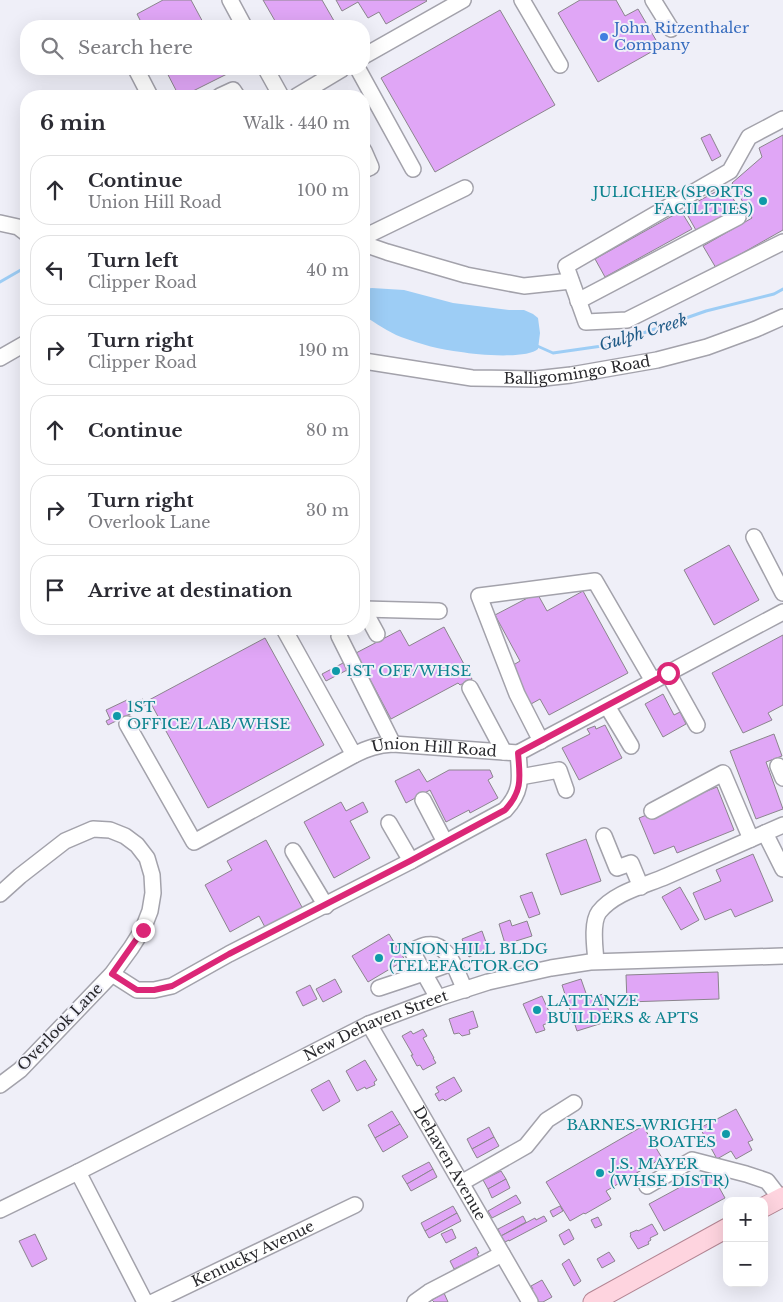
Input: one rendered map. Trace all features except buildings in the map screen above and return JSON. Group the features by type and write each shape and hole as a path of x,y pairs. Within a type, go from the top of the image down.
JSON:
{"main road":[{"path":"593,1302 723,1230"}],"street":[{"path":"230,0 241,20"},
{"path":"522,0 560,65"},
{"path":"653,0 671,29"},
{"path":"370,53 459,1"},
{"path":"139,75 147,90"},
{"path":"269,75 278,90"},
{"path":"306,90 332,75"},
{"path":"361,75 370,90"},
{"path":"370,91 413,168"},
{"path":"783,119 749,137 730,172 566,266 586,322 627,320 783,242"},
{"path":"370,234 465,188"},
{"path":"578,301 738,217"},
{"path":"0,223 20,228"},
{"path":"370,246 466,275 524,286 571,281"},
{"name":"Balligomingo Road","path":"370,363 472,378 535,379 571,375 657,360 707,347 756,330 783,317"},
{"path":"0,358 20,346"},
{"path":"754,537 783,593"},
{"path":"541,741 517,694 479,596 595,581 653,681"},
{"path":"370,609 439,610"},
{"name":"Union Hill Road","path":"127,724 194,842 367,748 393,744 511,752 541,741 783,612"},
{"path":"370,621 377,634"},
{"path":"287,635 354,755"},
{"path":"339,635 393,744"},
{"path":"668,673 697,725"},
{"path":"112,974 137,990 154,990 172,986 229,954 326,906 505,810 518,791 520,777 511,752 470,688"},
{"path":"607,706 631,746"},
{"path":"520,777 559,770 566,790"},
{"path":"652,811 723,773 758,836 783,869"},
{"path":"423,800 445,842"},
{"path":"389,823 410,861"},
{"path":"596,961 595,921 599,913 612,900 783,825"},
{"name":"Overlook Lane","path":"0,894 65,841 93,829 110,830 125,836 147,858 152,875 153,893 150,911 143,930 112,974 20,1070 0,1086"},
{"path":"604,836 617,868 631,863 641,887"},
{"path":"293,852 326,906"},
{"name":"Overlook Lane","path":"0,884 20,876"},
{"path":"438,998 412,951 421,947 434,945 445,950 465,990"},
{"name":"New Dehaven Street","path":"0,1210 369,1024 438,998 488,982 551,968 596,961 783,956"},
{"path":"379,988 452,963"},
{"name":"Dehaven Avenue","path":"369,1024 530,1302"},
{"path":"461,1183 526,1146 546,1120 574,1103"},
{"path":"648,1186 692,1160 767,1181 776,1201"},
{"path":"78,1172 145,1302"},
{"name":"Kentucky Avenue","path":"153,1302 355,1205"},
{"path":"415,1302 429,1292 502,1254"}],"water":[{"path":"370,288 404,290 453,303 524,310 538,318 540,333 538,349 524,354 513,355 478,354 438,348 401,337 370,320"}],"waterway":[{"name":"Gulph Creek","path":"0,282 20,270"},
{"name":"Gulph Creek","path":"535,345 553,353 609,345 706,311 774,294 783,289"}],"place":[{"name":"John Ritzenthaler Company","path":"604,37"},
{"name":"JULICHER (SPORTS FACILITIES)","path":"763,201"},
{"name":"1ST OFF/WHSE","path":"336,671"},
{"name":"1ST OFFICE/LAB/WHSE","path":"117,716"},
{"name":"UNION HILL BLDG (TELEFACTOR CO","path":"379,958"},
{"name":"LATTANZE BUILDERS & APTS","path":"537,1010"},
{"name":"BARNES-WRIGHT BOATES","path":"726,1134"},
{"name":"J.S. MAYER (WHSE DISTR)","path":"600,1173"}],"route":[{"path":"143,930 112,974 137,990 154,990 172,986 229,954 326,906 505,810 518,791 520,777 518,753 668,673"}]}
